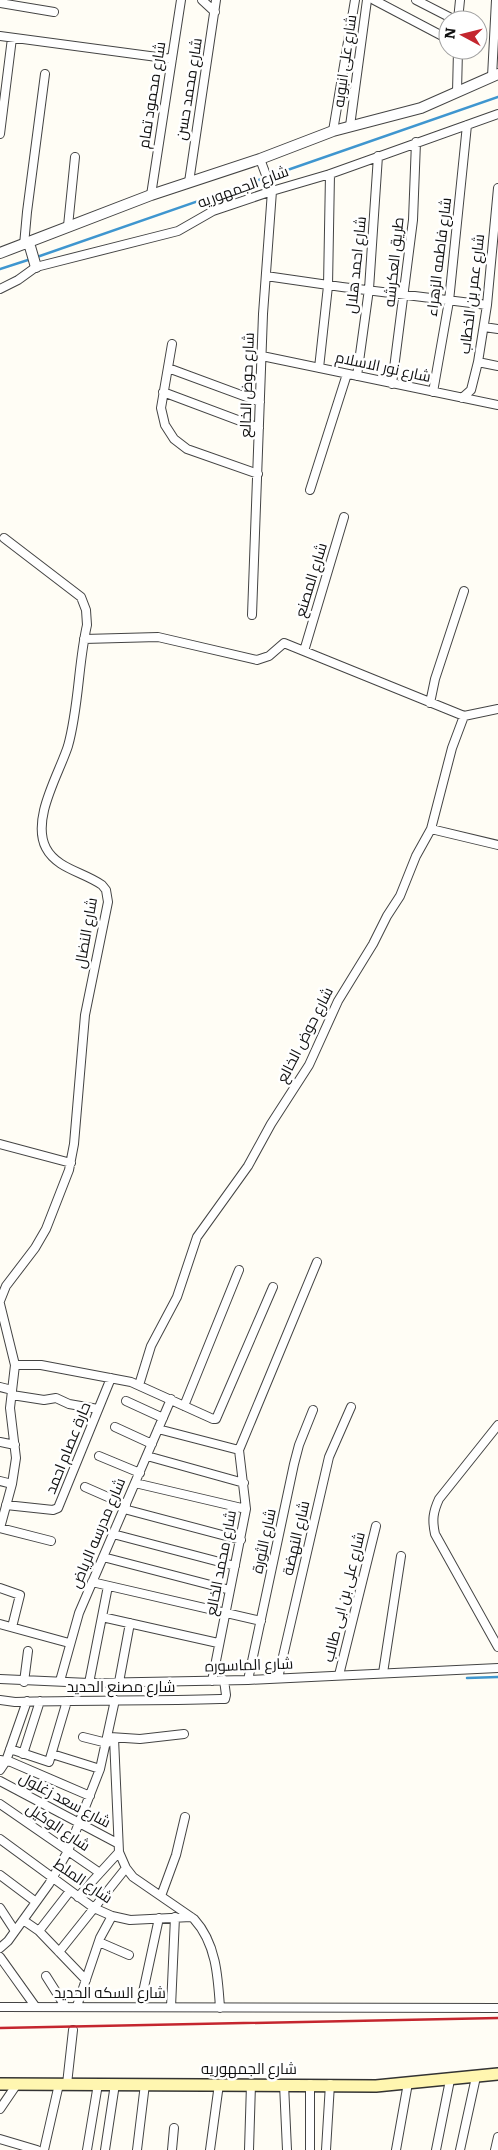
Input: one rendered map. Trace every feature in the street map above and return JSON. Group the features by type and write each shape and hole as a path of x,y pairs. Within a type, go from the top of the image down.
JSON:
{"main road":[{"name":"شارع الجمهوريه","path":"0,2084 330,2084 376,2086 498,2074"}],"street":[{"name":"شارع محمود تمام","path":"152,195 181,0"},
{"path":"202,0 214,12"},
{"name":"شارع محمد حسن","path":"188,182 216,0"},
{"path":"333,131 355,0"},
{"name":"شارع على انبوبه","path":"350,126 367,0"},
{"path":"374,0 438,34"},
{"path":"416,0 438,11"},
{"path":"495,75 496,0"},
{"path":"0,3 54,12"},
{"path":"0,36 172,59"},
{"path":"0,134 4,79 12,38"},
{"path":"457,92 458,60"},
{"path":"35,265 28,246 27,212 45,74"},
{"name":"شارع الجمهوريه","path":"0,253 28,246 68,226 188,182 262,164 333,131 421,108 495,75"},
{"name":"شارع الجمهوريه","path":"0,288 18,280 35,265 178,232 213,211 270,187 330,174 498,114"},
{"name":"شارع فاطمه الزهراء","path":"432,392 449,301 467,125"},
{"name":"طريق العكرشه","path":"392,384 413,220 416,142"},
{"name":"شارع احمد هلال","path":"357,376 368,290 378,156"},
{"path":"68,226 75,157"},
{"name":"شارع حوض الخالع","path":"252,615 270,187 262,164"},
{"path":"319,368 328,286 330,174"},
{"name":"شارع عمر بن الخطاب","path":"462,398 471,390 484,327 498,188"},
{"path":"266,276 328,286 487,305"},
{"path":"488,287 498,288"},
{"path":"484,327 498,329"},
{"path":"172,344 161,408 165,425 174,439 187,449 258,474"},
{"name":"شارع نور الاسلام","path":"262,356 498,405"},
{"path":"478,362 498,366"},
{"path":"168,368 260,402"},
{"path":"310,490 347,374"},
{"path":"163,392 259,428"},
{"name":"شارع المصنع","path":"304,651 344,517"},
{"name":"شارع النضال","path":"0,1528 12,1484 16,1458 11,1427 15,1365 0,1303 6,1286 35,1248 46,1229 71,1163 85,1015 108,896 102,884 64,866 49,854 42,836 41,826 68,745 87,625 86,610 81,597 4,538"},
{"path":"430,703 435,679 464,591"},
{"path":"84,639 158,637 258,660 269,656 284,643 464,716 498,709"},
{"name":"شارع حوض الخالع","path":"139,1385 152,1346 179,1291 197,1237 248,1166 271,1124 309,1065 338,1000 377,938 387,916 400,896 416,856 431,829 452,748 464,716"},
{"path":"431,829 498,845"},
{"path":"1,1146 71,1163"},
{"path":"158,1429 239,1450 316,1262"},
{"path":"184,1406 238,1270"},
{"path":"15,1365 41,1365 139,1385 213,1419 218,1416 273,1287"},
{"name":"حارة عصام احمد","path":"6,1505 53,1510 58,1508 111,1378"},
{"path":"0,1387 12,1393 41,1400 56,1398 69,1404 98,1409"},
{"name":"شارع مدرسه الرياض","path":"60,1682 69,1642 79,1613 171,1399"},
{"path":"126,1402 163,1418"},
{"name":"شارع النهضة","path":"278,1678 329,1457 351,1407"},
{"name":"شارع الثورة","path":"248,1680 294,1464 299,1445 313,1410"},
{"path":"498,1425 439,1500 433,1512 433,1523 435,1534 498,1647"},
{"path":"115,1427 152,1444"},
{"path":"0,1442 15,1445"},
{"name":"شارع محمد الخالع","path":"212,1681 246,1509 239,1450"},
{"path":"99,1456 140,1472"},
{"path":"147,1456 244,1483"},
{"path":"0,1481 12,1484"},
{"path":"135,1483 246,1509"},
{"path":"85,1487 125,1507 240,1540"},
{"name":"شارع على بن ابى طالب","path":"339,1675 376,1526"},
{"path":"0,1528 51,1541"},
{"path":"113,1534 235,1566"},
{"path":"383,1673 401,1556"},
{"path":"103,1558 230,1590"},
{"path":"92,1582 261,1621"},
{"path":"89,1683 108,1586"},
{"path":"0,1588 20,1595 12,1628"},
{"path":"102,1617 218,1643"},
{"path":"119,1682 130,1623"},
{"path":"0,1624 69,1642"},
{"path":"24,1682 28,1651"},
{"name":"شارع الماسوره","path":"0,1680 89,1683 212,1681 498,1668"},
{"name":"شارع مصنع الحديد","path":"0,1700 27,1702 115,1700 139,1702 224,1698 226,1691 224,1680"},
{"path":"0,1948 15,1931 53,1878 68,1851 110,1739 115,1700"},
{"path":"23,1754 40,1701"},
{"path":"10,1750 48,1763 67,1701"},
{"path":"0,1770 3,1760 10,1750 27,1702"},
{"path":"83,1737 140,1739 184,1734"},
{"path":"110,1739 118,1852 126,1868 140,1883 191,1917 202,1928 211,1948 218,1982 220,2008"},
{"path":"52,1754 100,1769"},
{"path":"3,1760 90,1796"},
{"name":"شارع سعد زغلول","path":"0,1781 117,1842"},
{"name":"شارع الوكيل","path":"0,1804 100,1873"},
{"path":"162,1896 176,1855 185,1817"},
{"name":"شارع الملط","path":"0,1838 78,1897 94,1908 112,1916 130,1920 191,1917"},
{"path":"78,1897 118,1852"},
{"path":"59,1952 126,1868"},
{"path":"0,1874 36,1902"},
{"path":"38,1931 70,1891"},
{"path":"0,1909 15,1931"},
{"path":"77,2006 99,1942 112,1916"},
{"path":"171,2007 175,1917"},
{"path":"140,2006 159,1918"},
{"path":"23,1920 38,1931 86,1980"},
{"path":"99,1942 129,1955"},
{"path":"0,1957 35,2006"},
{"path":"46,1976 65,2006"},
{"name":"شارع السكه الحديد","path":"0,2007 498,2008"},
{"path":"44,2150 63,2084 73,2030"},
{"path":"460,2150 476,2077"},
{"path":"436,2150 450,2080"},
{"path":"396,2150 408,2083"},
{"path":"0,2109 17,2084"},
{"path":"87,2150 98,2084"},
{"path":"105,2150 115,2084"},
{"path":"137,2150 145,2084"},
{"path":"210,2150 219,2084"},
{"path":"249,2150 251,2084"},
{"path":"284,2084 287,2150"},
{"path":"310,2084 310,2150"},
{"path":"326,2150 330,2084"},
{"path":"172,2150 174,2128"},
{"path":"495,2150 498,2137"},
{"path":"0,2140 14,2147 37,2150"}],"waterway":[{"path":"37,257 498,97"},
{"path":"0,269 31,259"},
{"path":"467,1678 498,1677"}],"railway":[{"path":"0,2028 498,2018"}]}
